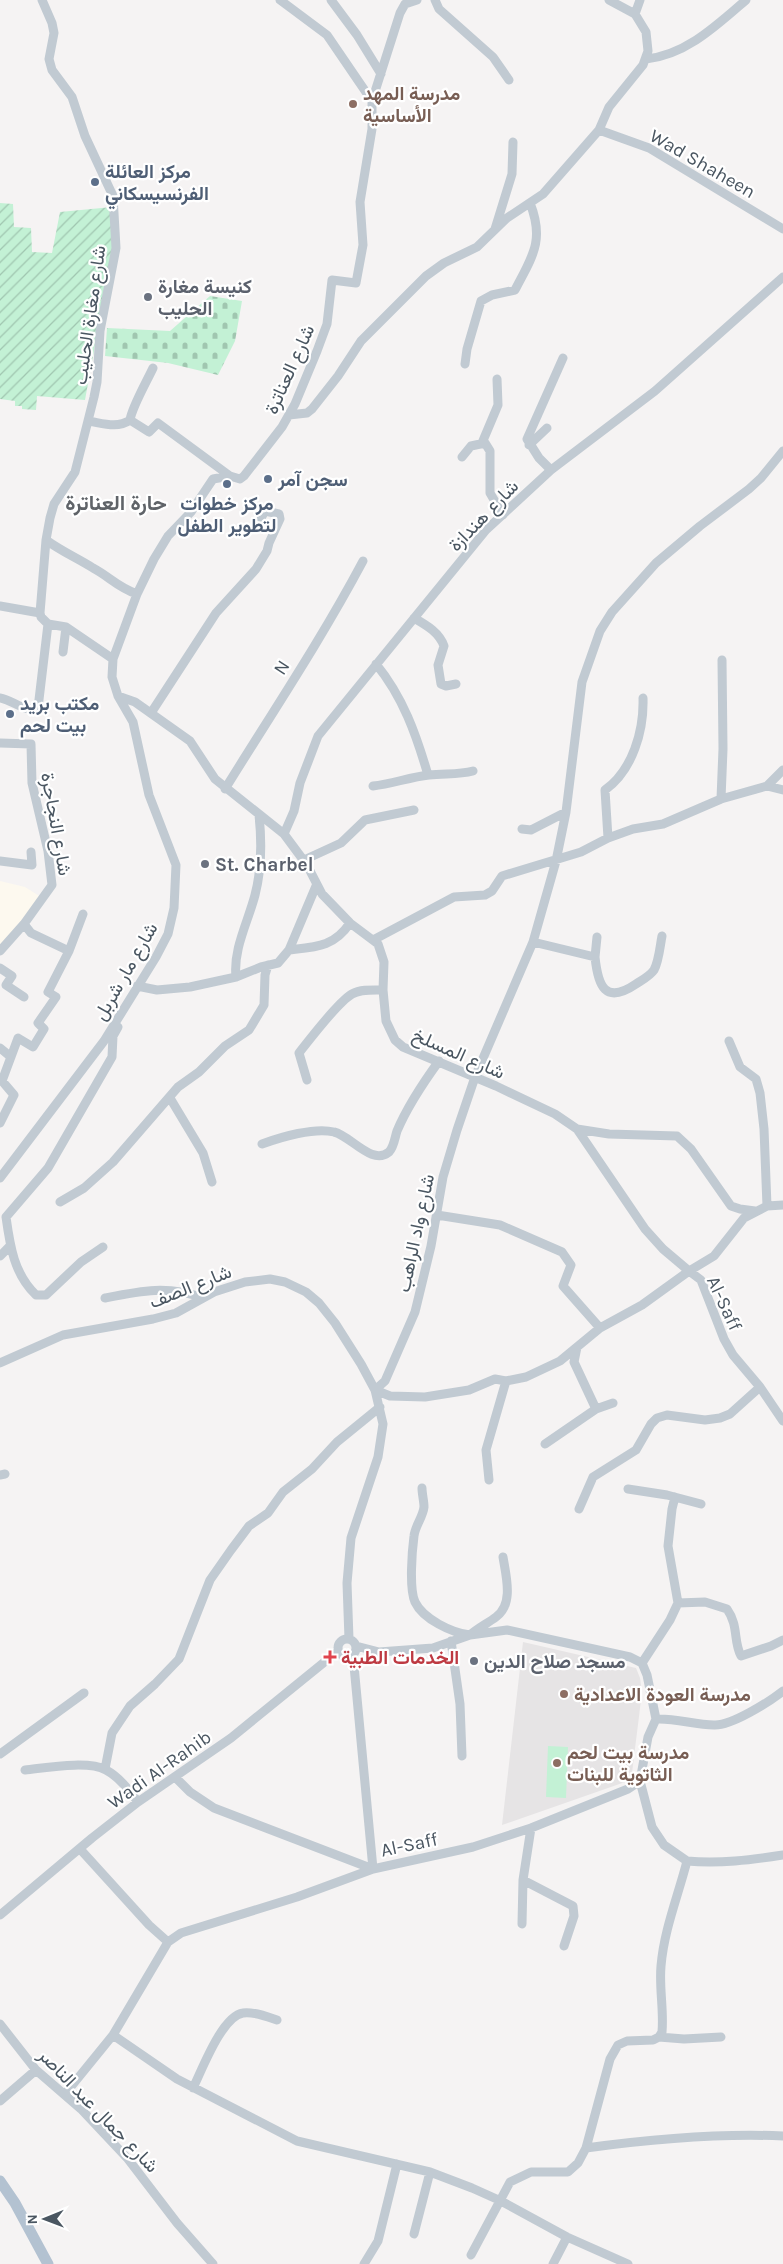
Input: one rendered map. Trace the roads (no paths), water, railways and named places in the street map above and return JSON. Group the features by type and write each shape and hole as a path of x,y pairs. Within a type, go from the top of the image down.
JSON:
{"main road":[{"path":"0,2181 15,2203 48,2264"}],"street":[{"name":"شارع مغارة الحليب","path":"40,614 46,540 54,504 75,472 88,421 97,382 100,330 116,248 113,196 85,136 72,97 52,70 49,59 54,33 52,23 42,0"},
{"path":"280,0 327,35 372,101"},
{"path":"331,0 358,35 381,74"},
{"path":"372,101 400,13 405,4 417,0"},
{"path":"434,0 440,9 493,57 509,80"},
{"path":"289,415 307,413 312,409 338,376 361,341 434,268 476,247 495,229 530,203 568,167 599,130 609,107 646,59 648,51 646,32 635,14 609,0"},
{"path":"635,14 640,0"},
{"path":"646,59 660,58 678,51 710,31 746,0"},
{"name":"شارع العناترة","path":"113,659 136,594 168,536 191,512 213,480 230,476 240,479 244,476 289,415 317,352 327,324 332,280 356,283 363,245 360,202 372,129 372,101"},
{"name":"Wad Shaheen","path":"599,130 649,148 783,229"},
{"path":"495,229 512,174 513,142"},
{"path":"465,364 481,301 492,295 515,290 532,258 538,234 537,220 530,203"},
{"name":"شارع هندازة","path":"284,834 294,811 300,783 318,736 486,530 550,470 655,391 782,278"},
{"path":"550,470 529,445 527,439 529,430 562,358"},
{"path":"88,421 116,425 124,424 130,420 131,413 141,396 153,368"},
{"path":"482,443 498,405 497,379"},
{"path":"130,420 149,432 158,423 230,476"},
{"path":"529,445 548,428"},
{"path":"462,457 470,446 485,443 490,451 490,493 502,515"},
{"name":"شارع واد الراهب","path":"375,1390 385,1382 415,1312 437,1215 442,1177 475,1077 533,942 556,861 566,812 582,682 600,631 612,612 656,563 755,484 783,451"},
{"path":"151,712 216,613 256,569 267,551 280,519 279,514 265,511 261,518"},
{"path":"46,540 64,553 95,568 120,588 136,594"},
{"name":"N","path":"225,789 331,620 363,561"},
{"path":"0,606 40,614 48,624 66,627 113,659"},
{"path":"414,618 441,638 444,646 438,665 441,684 446,686 456,684"},
{"path":"0,698 8,699 17,706 34,710 38,708 48,624"},
{"path":"63,652 66,627"},
{"name":"شارع مار شربل","path":"0,1178 104,1041 156,957 168,934 174,908 176,866 149,795 133,722 118,696 112,677 113,659"},
{"path":"720,799 723,749 722,660"},
{"path":"376,664 392,684 415,731 428,775"},
{"path":"118,696 136,702 190,741 215,779 225,789 284,834 304,860 316,886 322,894 350,923 375,939 454,897 485,895 492,891 502,876 556,861 633,829 663,824 720,799 767,786 783,790"},
{"path":"608,838 605,790 616,782 634,750 644,719 643,698"},
{"name":"شارع النجاجرة","path":"0,743 31,744 32,783 48,851 52,885 24,924 0,951"},
{"path":"767,786 783,770"},
{"path":"373,786 394,784 428,775 456,775 473,771"},
{"path":"304,860 341,844 365,820 414,810"},
{"path":"522,829 531,830 566,812"},
{"path":"236,977 235,960 255,896 260,869 262,837 259,815"},
{"path":"0,861 32,865 31,852"},
{"path":"137,986 157,990 174,989 236,977 278,963 289,950 316,886"},
{"path":"0,1123 14,1095 2,1081 18,1038 33,1047 44,1029 38,1023 56,997 48,992 69,951 84,914"},
{"path":"289,950 331,942 343,934 350,923"},
{"path":"24,924 31,933 69,951"},
{"path":"596,938 595,957 597,974 604,989 610,994 618,994 648,976 655,969 662,936"},
{"name":"شارع المسلخ","path":"375,939 382,951 386,1021 395,1040 403,1047 440,1061 555,1114 577,1129 649,1234 663,1249 689,1271"},
{"path":"533,942 595,957"},
{"path":"60,1202 84,1188 113,1162 178,1088 199,1072 225,1046 249,1030 264,1005 265,975 268,965"},
{"path":"0,968 12,976 6,985 24,997"},
{"path":"307,1080 299,1053 326,1020 352,994 365,990 383,990"},
{"path":"103,1247 81,1262 46,1295 36,1295 21,1278 10,1247 6,1218 48,1168 112,1057 113,1036 125,1014 125,1006"},
{"path":"729,1041 740,1067 756,1079 760,1093 764,1129 767,1206"},
{"path":"0,1048 11,1057"},
{"path":"262,1144 325,1131 343,1135 376,1156 387,1153 392,1148 402,1118 440,1061"},
{"path":"170,1098 202,1154 212,1182"},
{"path":"577,1129 609,1134 677,1136 691,1149 731,1206 740,1210 755,1211"},
{"name":"Al-Saff","path":"783,1205 767,1206 744,1218 714,1256 689,1271 701,1280 724,1339 733,1355 760,1387 783,1421"},
{"path":"437,1215 500,1225 562,1252 571,1265 563,1286 600,1328"},
{"path":"0,1256 10,1247"},
{"path":"375,1390 390,1396 425,1397 470,1390 495,1379 506,1381 526,1377 560,1361 600,1328 642,1306 689,1271"},
{"name":"شارع الصف","path":"0,1363 63,1335 176,1313 203,1298 245,1282 270,1279 285,1282 306,1292 319,1302 335,1323 375,1390"},
{"path":"104,1298 136,1292 170,1289 188,1292 203,1298"},
{"path":"578,1345 574,1355 574,1362 596,1409"},
{"path":"560,1361 570,1360 574,1362"},
{"path":"490,1480 486,1450 506,1381"},
{"path":"579,1509 593,1477 636,1450 651,1424 657,1418 667,1416 705,1420 720,1418 730,1414 760,1387"},
{"path":"176,1777 190,1792 214,1808 373,1868 355,1651 353,1641 348,1639 348,1558 351,1538 378,1457 383,1424 375,1390"},
{"path":"544,1444 596,1409 613,1403"},
{"path":"105,1769 112,1733 130,1706 156,1684 179,1659 210,1580 249,1526 268,1512 284,1492 312,1469 337,1442 365,1417 380,1407"},
{"path":"422,1488 424,1508 414,1536 413,1593 415,1602 420,1610 447,1629 470,1635 497,1617 504,1608 507,1583 503,1557"},
{"path":"628,1489 675,1497 701,1504"},
{"path":"642,1663 670,1620 678,1603 668,1546 675,1497"},
{"path":"678,1603 705,1602 727,1609 735,1626 738,1650 741,1656 783,1640"},
{"path":"338,1651 345,1657 355,1651 399,1652 433,1648 470,1635 507,1630 630,1657 642,1663 647,1675 656,1719 648,1737 640,1782 652,1826 664,1845 687,1861 754,1859 783,1855"},
{"name":"Wadi Al-Rahib","path":"0,1915 138,1802 231,1738 338,1651 340,1642 348,1639"},
{"path":"451,1641 460,1704 462,1756"},
{"path":"656,1719 715,1726 724,1724 783,1691"},
{"path":"0,1754 84,1693"},
{"path":"25,1770 78,1766 105,1769 123,1782 138,1802"},
{"name":"Al-Saff","path":"168,1942 181,1933 297,1897 373,1868 473,1847 531,1828 628,1789 640,1782"},
{"path":"522,1924 523,1880 531,1828"},
{"path":"65,2094 113,2035 168,1942 149,1925 80,1849"},
{"path":"659,2037 662,2032 663,2020 660,1978 662,1951 687,1861"},
{"path":"523,1880 573,1906 574,1916 564,1946"},
{"path":"193,2088 221,2032 236,2015 245,2012 277,2020"},
{"name":"شارع جمال عبد الناصر","path":"1,2027 36,2070 65,2094 128,2159 213,2264"},
{"path":"113,2035 177,2079 297,2141 430,2172 501,2201 567,2237 628,2264"},
{"path":"471,2254 510,2182 531,2172 568,2172 578,2163 586,2148 610,2059 618,2045 627,2041 653,2040 659,2037 684,2039 721,2037"},
{"path":"0,2101 36,2070"},
{"path":"586,2148 676,2137 783,2136"},
{"path":"364,2264 378,2241 398,2164"},
{"path":"414,2234 430,2172"},
{"path":"553,2264 567,2237"}],"place":[{"name":"مدرسة المهد الأساسية","path":"353,104"},
{"name":"مركز العائلة الفرنسيسكاني","path":"95,182"},
{"name":"كنيسة مغارة الحليب","path":"148,297"},
{"name":"سجن آمر","path":"268,479"},
{"name":"مركز خطوات لتطوير الطفل","path":"227,484"},
{"name":"مكتب بريد بيت لحم","path":"10,714"},
{"name":"St. Charbel","path":"205,864"},
{"name":"الخدمات الطبية","path":"330,1657"},
{"name":"مسجد صلاح الدين","path":"474,1661"},
{"name":"مدرسة العودة الاعدادية","path":"564,1694"},
{"name":"مدرسة بيت لحم الثاتوية للبنات","path":"557,1763"}],"district":[{"name":"حارة العناترة","path":"116,503"}]}
